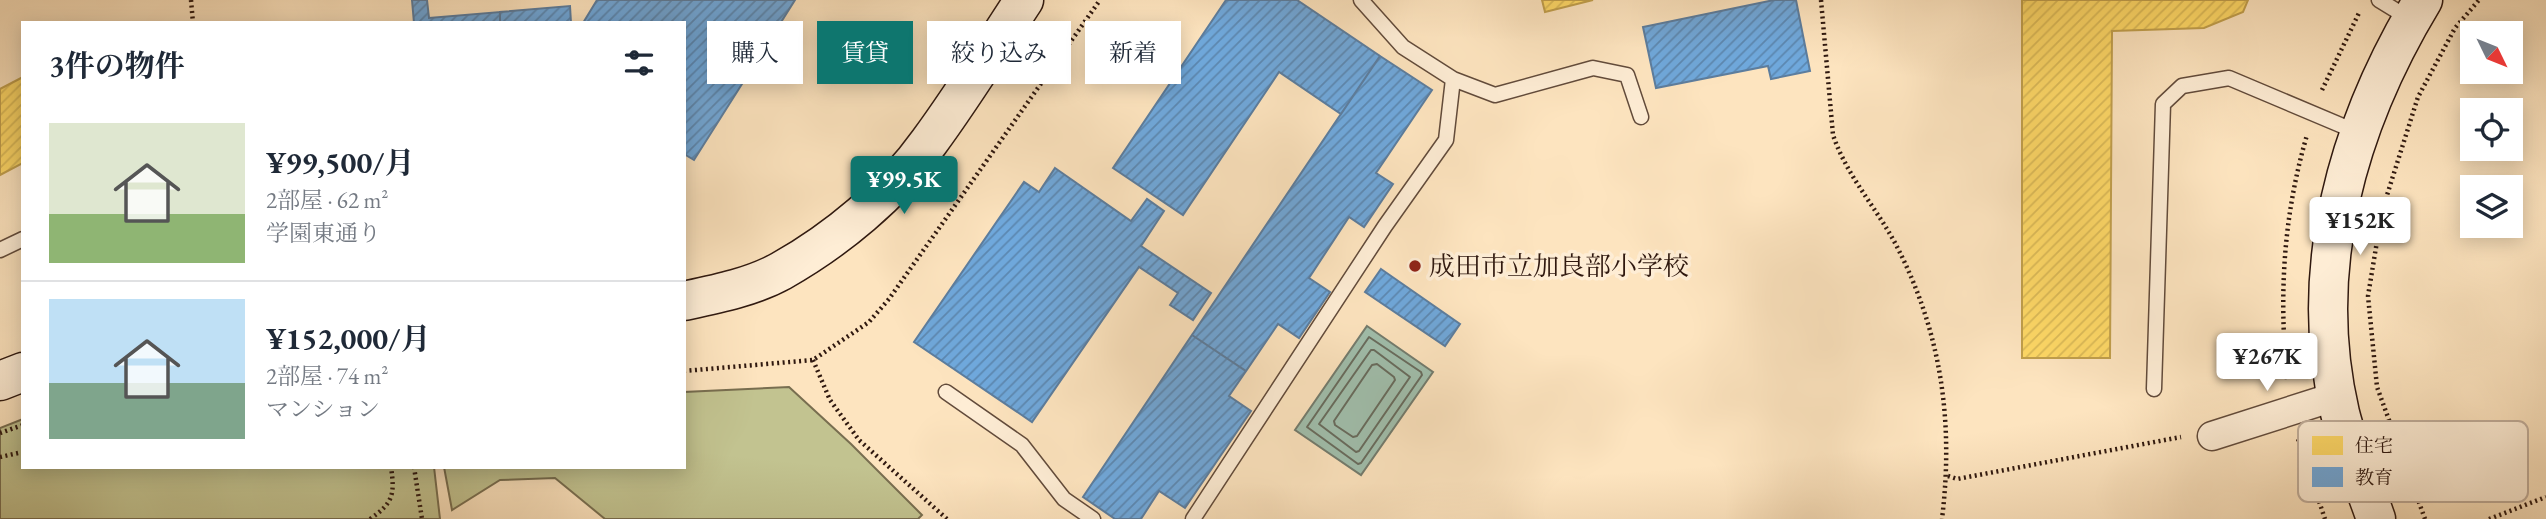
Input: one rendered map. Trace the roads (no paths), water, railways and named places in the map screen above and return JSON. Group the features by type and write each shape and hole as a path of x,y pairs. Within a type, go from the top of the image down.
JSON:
{"street":[{"path":"686,301 727,292 779,272 830,238 884,193 928,144 1024,0"},
{"path":"2344,421 2337,396 2329,334 2328,285 2339,195 2359,133 2398,42 2418,10"},
{"path":"0,381 21,373"},
{"path":"2212,436 2337,396"},
{"path":"2370,502 2376,519"}],"lane":[{"path":"1361,0 1403,47 1453,79 1495,95 1592,68 1604,70 1627,75 1641,117"},
{"path":"2379,0 2418,10"},
{"path":"2154,389 2163,104 2182,86 2229,78 2359,133"},
{"path":"1193,519 1385,226 1446,140 1453,79"},
{"path":"0,250 21,240"},
{"path":"946,392 1022,445 1064,499 1093,519"}],"water":[{"path":"1367,326 1433,372 1361,475 1295,430"}],"place":[{"name":"成田市立加良部小学校","path":"1415,266"}]}
